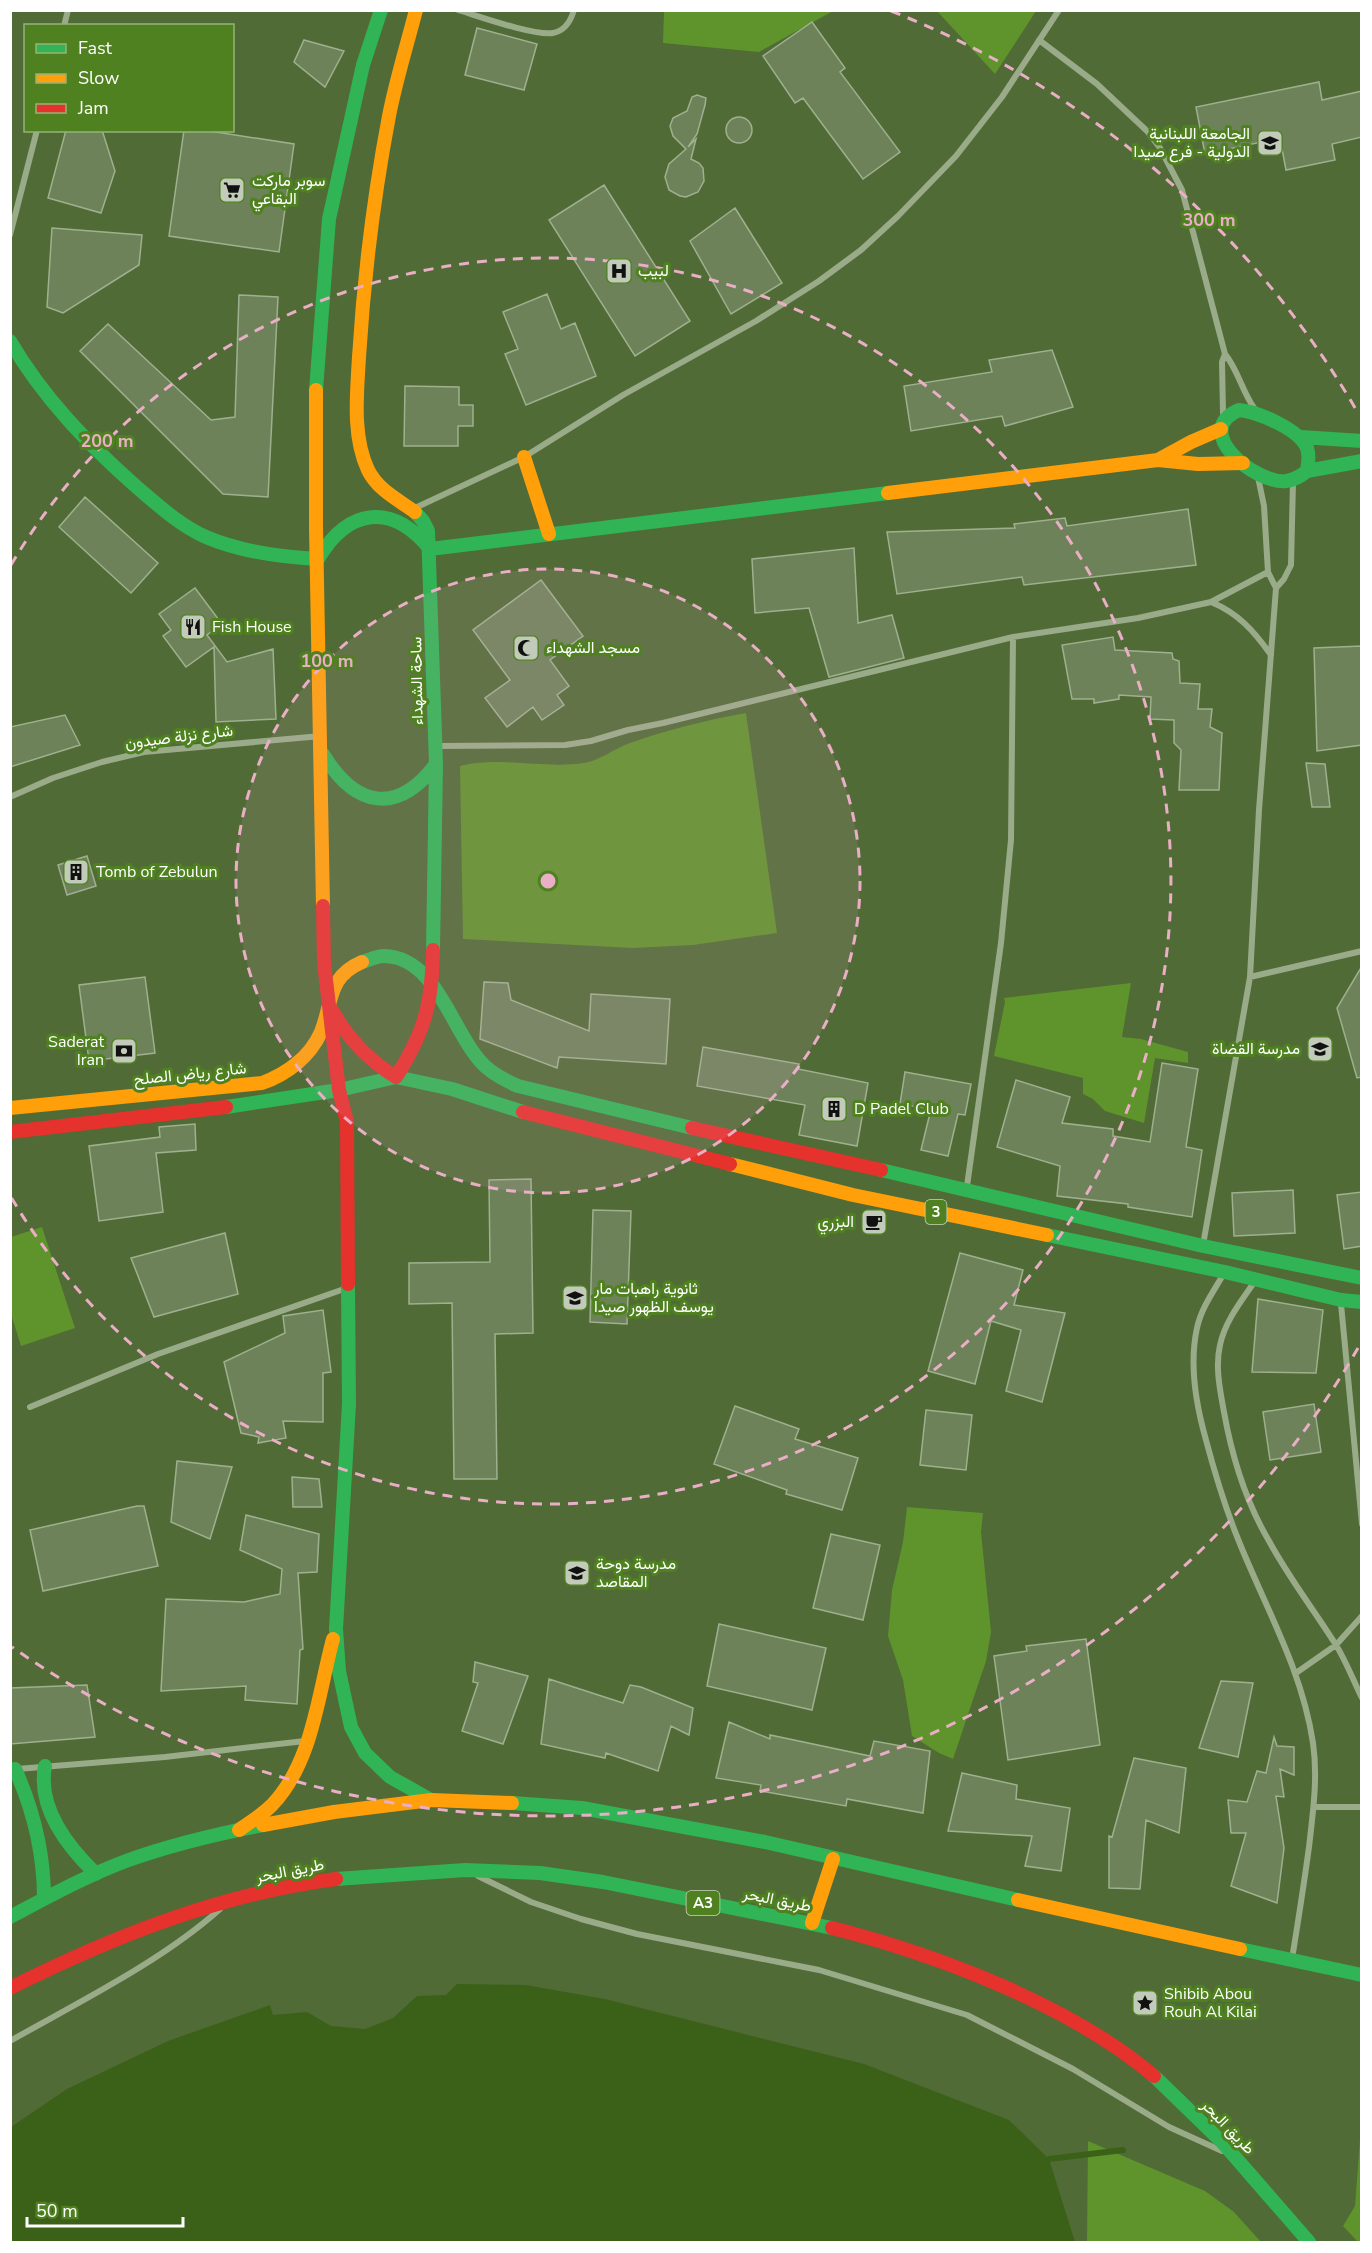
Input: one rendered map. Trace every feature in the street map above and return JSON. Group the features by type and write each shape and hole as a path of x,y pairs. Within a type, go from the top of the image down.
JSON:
{"main road":[{"path":"238,1830 266,1811 280,1796 309,1740 332,1714 339,1671 336,1629 349,1404 347,1122 339,1090 324,963 316,391 329,219 363,65 381,10"},
{"name":"ساحة الشهداء","path":"396,1077 420,1034 432,987 436,764 430,549 425,521 380,489 373,479 363,454 357,404 364,288 389,115 416,10"},
{"path":"10,341 40,387 75,428 164,510 204,536 249,551 273,556 318,560"},
{"path":"1158,460 1222,424 1227,415 1239,410 1259,416 1302,437 1362,441"},
{"path":"1222,424 1223,442 1226,449 1256,471 1281,481 1293,479 1307,471 1362,461"},
{"path":"1302,437 1311,455 1307,471"},
{"path":"524,457 549,534"},
{"path":"318,560 332,535 343,526 370,517 384,517 398,521 417,534 430,549 1158,460 1198,464 1243,463"},
{"path":"322,753 341,782 350,789 371,797 382,798 404,794 423,782 436,764"},
{"path":"396,1077 376,1066 352,1042 329,1003 338,977 361,961 396,956 407,960 425,975 432,987"},
{"name":"3","path":"432,987 448,1008 458,1029 478,1058 496,1076 518,1086 967,1189 1203,1246 1362,1278"},
{"name":"شارع رياض الصلح","path":"10,1108 245,1085 277,1079 292,1068 314,1042 320,1033 329,1003"},
{"path":"10,1132 215,1109 339,1090 396,1077"},
{"name":"3","path":"396,1077 452,1089 513,1109 853,1195 1225,1272 1341,1300 1362,1302"},
{"path":"347,1122 356,1101 370,1082"},
{"path":"336,1629 323,1674 332,1714 365,1753 390,1777 431,1800"},
{"path":"45,1766 43,1784 56,1827 69,1848 96,1874"},
{"path":"13,1769 25,1791 41,1841 45,1872 44,1899"},
{"path":"10,1917 96,1874 156,1851 238,1830 334,1812 431,1800 536,1804 582,1808 765,1842 833,1859 1362,1975"},
{"path":"812,1923 833,1859"},
{"name":"طريق البحر","path":"10,1988 64,1960 143,1927 230,1900 349,1877 464,1869 557,1875 812,1923 888,1943 981,1976 1078,2025 1125,2054 1165,2086 1237,2158 1310,2242"}],"street":[{"path":"458,10 538,32 553,33 561,30 570,21 574,10"},
{"path":"398,521 412,510 524,457 623,396 756,321 861,250 898,216 956,156 1002,97 1059,10"},
{"path":"1039,40 1097,84 1148,131 1160,148 1182,190 1225,354 1243,392 1259,416"},
{"path":"10,235 36,132"},
{"path":"1222,424 1222,377 1225,354"},
{"path":"1203,1246 1250,977 1276,588 1268,572 1264,499 1256,471"},
{"path":"1276,588 1291,565 1293,479"},
{"path":"435,746 565,746 591,741 627,730 1013,637 1138,618 1210,602 1268,572"},
{"path":"1210,602 1235,614 1271,655"},
{"path":"967,1189 1001,943 1011,840 1013,637"},
{"name":"شارع نزلة صيدون","path":"10,797 53,778 102,762 144,752 321,736"},
{"path":"1250,977 1362,951"},
{"path":"1225,1272 1202,1312 1197,1328 1194,1354 1195,1385 1201,1423 1224,1504 1296,1673 1305,1702 1313,1744 1316,1777 1314,1807 1291,1961"},
{"path":"1256,1279 1227,1326 1220,1343 1219,1380 1227,1430 1251,1505 1268,1540 1313,1613 1336,1645 1362,1698"},
{"path":"30,1407 158,1354 348,1288"},
{"path":"1341,1300 1362,1524"},
{"path":"1296,1673 1336,1645 1362,1616"},
{"path":"13,1769 165,1757 309,1740"},
{"path":"1314,1807 1362,1807"},
{"path":"464,1869 531,1902 581,1919 637,1934 819,1970 967,2015 1033,2047 1169,2127 1237,2158"},
{"path":"10,2041 167,1949 200,1927 230,1900"}],"shaded area":[{"path":"664,11 833,11 759,52 663,43"},
{"path":"937,11 1036,11 995,74"},
{"path":"746,713 777,933 693,945 633,948 463,939 460,766 490,762 553,765 584,763 624,745 658,734"},
{"path":"1131,983 1122,1037 1141,1039 1188,1052 1188,1063 1155,1058 1144,1123 1105,1111 1093,1099 1083,1094 1083,1078 994,1056 1004,998"},
{"path":"42,1227 75,1328 21,1346 11,1314 11,1237"},
{"path":"907,1507 983,1513 981,1532 991,1632 986,1661 953,1759 912,1736 903,1680 888,1636 892,1590 903,1542"},
{"path":"457,1984 526,1985 605,1999 864,2064 1009,2120 1049,2159 1075,2242 11,2242 11,2127 67,2089 168,2041 270,2005 273,2015 307,2012 331,2026 365,2029 393,2018 417,1996 446,1995"},
{"path":"1361,2127 1362,2242 1358,2242 1343,2226 1355,2206"},
{"path":"1088,2141 1205,2191 1234,2212 1261,2242 1087,2242"}],"building":[{"path":"812,22 845,68 840,72 900,152 863,179 803,98 795,103 763,56"},
{"path":"477,28 537,44 524,90 465,75"},
{"path":"304,40 344,51 325,87 294,62"},
{"path":"1319,82 1322,100 1362,91 1362,137 1332,144 1335,160 1286,170 1280,138 1205,154 1196,107"},
{"path":"697,95 706,98 705,105 697,134 688,147 696,139 691,159 703,168 704,181 698,192 686,197 669,190 665,177 669,164 686,149 673,136 670,126 673,118 687,111 692,97"},
{"path":"739,117 748,121 752,130 748,139 739,143 730,139 726,130 730,121"},
{"path":"65,132 103,132 115,171 101,213 48,198"},
{"name":"سوبر ماركت البقاعي","path":"184,132 216,132 294,144 279,252 169,236"},
{"name":"لبيب","path":"604,185 690,321 635,356 549,220"},
{"path":"735,208 782,283 731,314 690,241"},
{"path":"52,228 142,235 139,265 63,313 47,307"},
{"path":"547,294 561,329 575,323 596,376 526,405 505,354 518,349 503,312"},
{"path":"239,295 278,297 268,497 223,494 80,351 108,324 211,420 235,417"},
{"path":"1052,350 1073,407 1005,426 1002,416 911,431 904,386 992,372 989,360"},
{"path":"405,386 459,387 459,405 473,405 473,426 458,426 458,446 404,446"},
{"path":"85,497 158,563 131,593 59,527"},
{"path":"1188,509 1196,565 1024,585 1022,577 897,594 887,532 1015,528 1014,524 1065,518 1067,526"},
{"path":"854,548 858,623 892,615 904,658 829,677 809,608 755,613 752,559"},
{"name":"مسجد الشهداء","path":"541,580 583,636 550,660 569,686 557,695 564,705 542,720 533,707 507,727 485,698 510,680 473,630"},
{"path":"195,588 222,624 207,635 227,662 273,649 276,719 216,722 214,647 186,667 163,636 171,630 159,614"},
{"path":"1113,637 1115,650 1172,653 1173,659 1179,661 1180,683 1200,684 1198,709 1212,709 1210,727 1222,733 1219,790 1179,790 1181,750 1174,743 1174,720 1150,719 1151,697 1119,695 1119,699 1094,703 1094,699 1072,699 1062,645"},
{"path":"1362,646 1362,745 1317,751 1314,648"},
{"path":"65,715 80,745 10,767 10,727"},
{"path":"1306,763 1325,764 1330,807 1312,807"},
{"name":"Tomb of Zebulun","path":"87,856 96,886 67,895 58,865"},
{"path":"1362,966 1362,1077 1357,1078 1337,1008"},
{"path":"145,977 155,1053 89,1061 79,985"},
{"path":"484,982 508,983 511,1000 589,1031 591,994 670,999 666,1064 559,1057 557,1068 480,1039"},
{"path":"703,1047 799,1064 798,1069 868,1083 857,1146 799,1135 805,1105 697,1086"},
{"path":"1162,1063 1198,1069 1186,1147 1202,1150 1192,1217 1128,1207 1128,1204 1057,1196 1060,1166 997,1147 1016,1080 1070,1097 1062,1123 1113,1129 1113,1136 1150,1142"},
{"path":"905,1072 971,1084 965,1115 958,1114 948,1156 921,1150 931,1109 900,1104"},
{"path":"195,1124 196,1150 156,1153 163,1212 99,1221 89,1146 160,1137 159,1127"},
{"path":"531,1179 533,1333 495,1334 497,1479 454,1479 452,1303 409,1304 409,1263 490,1262 489,1180"},
{"path":"1293,1190 1295,1233 1234,1236 1232,1193"},
{"path":"1362,1192 1362,1246 1344,1249 1337,1195"},
{"path":"593,1210 631,1211 627,1324 590,1322"},
{"path":"225,1233 238,1294 154,1317 131,1258"},
{"path":"960,1253 1023,1270 1014,1305 1065,1313 1042,1402 1006,1391 1021,1330 991,1321 975,1384 928,1371"},
{"path":"1258,1299 1323,1310 1316,1373 1252,1372"},
{"path":"323,1310 331,1372 323,1373 323,1422 283,1421 286,1438 258,1443 259,1437 241,1433 224,1362 285,1333 283,1316"},
{"path":"1314,1404 1321,1452 1270,1460 1263,1412"},
{"path":"735,1406 799,1429 795,1439 858,1458 842,1510 786,1494 787,1490 714,1464"},
{"path":"926,1410 972,1415 966,1470 920,1465"},
{"path":"177,1461 232,1467 210,1539 171,1522"},
{"path":"292,1477 319,1479 322,1507 293,1507"},
{"path":"144,1506 158,1566 43,1591 30,1530"},
{"path":"246,1515 319,1534 317,1572 298,1573 303,1649 300,1650 297,1704 245,1700 246,1686 161,1691 166,1599 244,1602 280,1594 282,1569 240,1550"},
{"path":"831,1534 880,1545 863,1620 813,1608"},
{"path":"719,1624 826,1648 812,1710 707,1686"},
{"path":"1086,1639 1100,1745 1008,1760 994,1656 1027,1651 1026,1646"},
{"path":"475,1662 528,1676 503,1744 462,1731 478,1683 473,1682"},
{"path":"549,1679 623,1703 630,1685 641,1687 693,1708 689,1735 671,1726 658,1771 606,1753 605,1758 541,1744"},
{"path":"1221,1681 1253,1683 1238,1757 1199,1748"},
{"path":"87,1685 95,1737 10,1744 10,1688"},
{"path":"729,1722 770,1739 770,1735 870,1756 874,1741 930,1751 923,1813 847,1799 846,1806 760,1791 761,1785 716,1778"},
{"path":"1274,1737 1277,1746 1294,1747 1294,1775 1280,1769 1284,1797 1276,1796 1284,1848 1277,1903 1231,1886 1246,1833 1231,1833 1228,1800 1247,1802 1257,1771 1266,1773"},
{"path":"1134,1758 1186,1768 1179,1833 1146,1820 1140,1889 1109,1888 1109,1836 1112,1837"},
{"path":"962,1773 1017,1785 1016,1799 1070,1808 1061,1871 1025,1866 1032,1836 948,1831"}],"waterway":[{"path":"1049,2159 1123,2150"}],"traffic: fast":[{"path":"316,390 329,219 363,65 381,10"},
{"path":"10,341 37,382 68,420 139,489 179,522 206,537 247,550 318,559"},
{"path":"1239,410 1267,418 1296,434 1307,448 1309,457 1307,471 1292,480 1273,480 1259,474 1232,455 1224,442 1221,430 1226,419 1239,410"},
{"path":"1301,437 1362,441"},
{"path":"1307,471 1362,461"},
{"path":"430,549 888,493"},
{"path":"415,512 428,531 436,764 433,950"},
{"path":"318,559 343,529 357,521 371,517 386,518 401,524 416,534 430,549"},
{"path":"323,754 335,772 349,785 363,794 377,798 392,798 406,792 421,781 436,764"},
{"path":"362,962 384,956 402,959 417,968 441,997 480,1061 493,1073 508,1081 518,1086 692,1128"},
{"path":"226,1107 339,1090 396,1077 452,1089 523,1112"},
{"path":"881,1170 1203,1246 1362,1278"},
{"path":"1047,1235 1225,1272 1341,1300 1362,1302"},
{"path":"348,1284 349,1404 336,1629 339,1671 351,1727 365,1753 390,1777 431,1800"},
{"path":"45,1766 44,1782 50,1812 65,1839 96,1874"},
{"path":"15,1769 37,1832 44,1899"},
{"path":"512,1803 582,1808 765,1842 1018,1900"},
{"path":"10,1917 82,1880 126,1861 193,1840 263,1825"},
{"path":"336,1879 465,1870 540,1873 603,1882 832,1928"},
{"path":"1240,1949 1362,1975"},
{"path":"1154,2076 1222,2142 1309,2242"}],"traffic: slow":[{"path":"415,512 383,489 368,470 360,443 357,400 364,296 379,176 398,76 416,10"},
{"path":"316,390 316,527 323,906"},
{"path":"1158,460 1221,429"},
{"path":"524,457 549,534"},
{"path":"888,493 1158,460 1198,464 1243,463"},
{"path":"10,1108 262,1083 289,1070 311,1049 321,1032 337,983 351,968 362,962"},
{"path":"730,1164 853,1195 1047,1235"},
{"path":"239,1830 272,1805 286,1788 297,1769 312,1726 333,1639"},
{"path":"263,1825 334,1812 431,1800 512,1803"},
{"path":"812,1923 833,1859"},
{"path":"1018,1900 1240,1949"}],"traffic: jam":[{"path":"323,906 324,963 339,1090 347,1122 348,1284"},
{"path":"332,1010 360,1048 396,1077 414,1046 425,1016 431,986 433,950"},
{"path":"10,1132 226,1107"},
{"path":"523,1112 730,1164"},
{"path":"692,1128 881,1170"},
{"path":"10,1988 88,1951 209,1906 293,1886 336,1879"},
{"path":"832,1928 915,1953 1001,1985 1083,2027 1120,2050 1154,2076"}],"place":[{"name":"الجامعة اللبنانية الدولية - فرع صيدا","path":"1270,143"},
{"name":"سوبر ماركت البقاعي","path":"232,190"},
{"name":"لبيب","path":"619,271"},
{"name":"Fish House","path":"193,627"},
{"name":"مسجد الشهداء","path":"526,648"},
{"name":"Tomb of Zebulun","path":"76,872"},
{"name":"مدرسة القضاة","path":"1320,1049"},
{"name":"Saderat Iran","path":"124,1051"},
{"name":"D Padel Club","path":"834,1109"},
{"name":"البزري","path":"874,1222"},
{"name":"ثانوية راهبات مار يوسف الظهور صيدا","path":"575,1298"},
{"name":"مدرسة دوحة المقاصد","path":"577,1573"},
{"name":"Shibib Abou Rouh Al Kilai","path":"1145,2003"}]}
